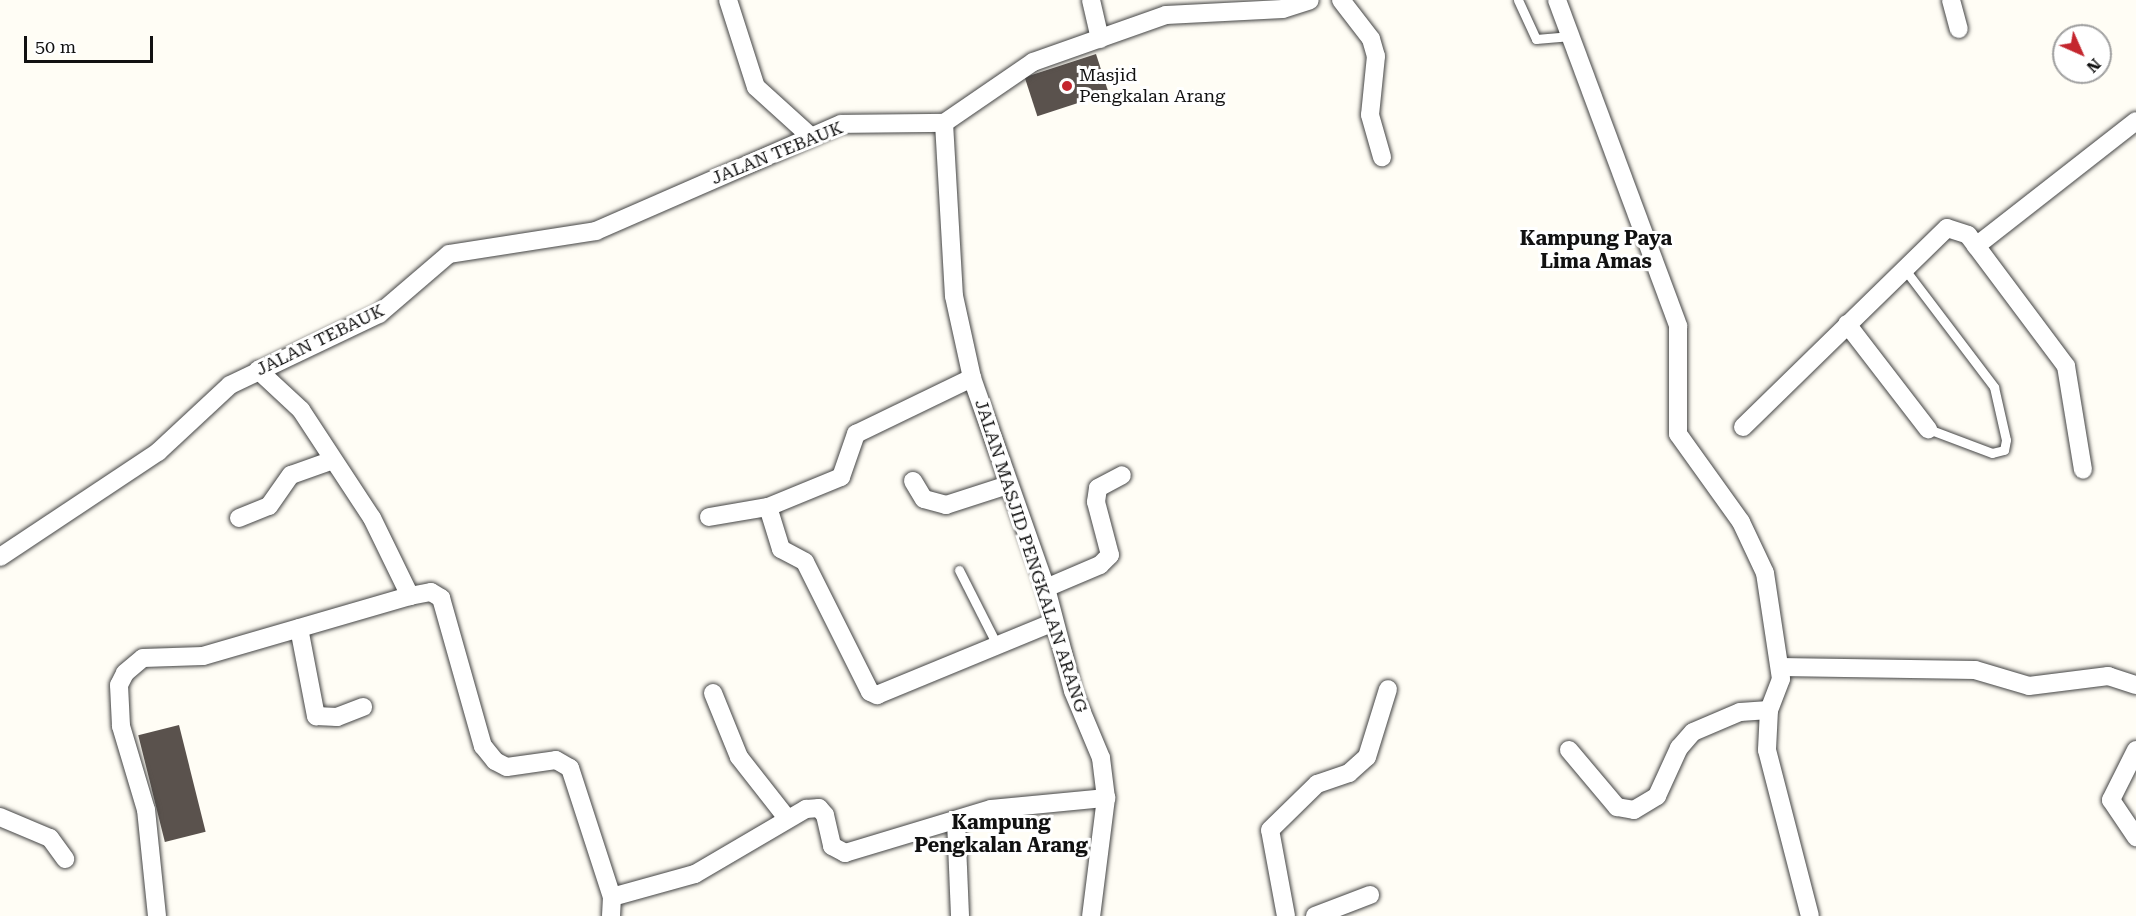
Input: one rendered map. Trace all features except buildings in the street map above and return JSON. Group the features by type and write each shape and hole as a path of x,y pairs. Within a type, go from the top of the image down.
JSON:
{"street":[{"path":"728,0 751,80 810,136"},
{"path":"1090,0 1100,39"},
{"path":"944,123 1033,62 1173,14 1283,9 1310,0"},
{"path":"1341,0 1371,39 1376,56 1370,115 1382,157"},
{"path":"1557,0 1678,326 1678,434 1750,539 1769,593 1780,667 1769,710 1767,750 1810,916"},
{"path":"1951,0 1959,29"},
{"name":"JALAN TEBAUK","path":"0,557 158,452 230,386 258,370 380,314 449,254 596,231 810,136 874,120 944,123"},
{"path":"1976,246 2136,121"},
{"name":"JALAN MASJID PENGKALAN ARANG","path":"944,123 954,296 972,378 1046,588 1052,623 1101,758 1106,798 1091,916"},
{"path":"1743,427 1903,267 1947,228 1968,235 2066,366 2083,470"},
{"path":"1847,324 1928,429"},
{"path":"258,370 301,410 330,460 372,518 410,596"},
{"path":"709,517 768,507 841,477 856,434 972,378"},
{"path":"239,519 269,506 291,475 330,460"},
{"path":"1046,588 1100,565 1110,555 1095,502 1098,489 1122,475"},
{"path":"913,481 924,499 946,505 1008,485"},
{"path":"768,507 781,549 805,562 870,692 877,695 1052,623"},
{"path":"157,916 146,810 121,726 119,685 125,673 143,658 203,656 410,596 431,592 441,598 483,746 495,760 507,767 556,760 570,768 612,897 611,916"},
{"path":"299,628 316,716 337,717 363,707"},
{"path":"1780,667 1975,670 2029,686 2108,676 2136,685"},
{"path":"1286,916 1270,830 1317,784 1349,773 1367,757 1388,689"},
{"path":"713,693 739,757 786,817"},
{"path":"1569,750 1617,807 1634,810 1657,796 1679,748 1693,732 1740,712 1769,710"},
{"path":"2136,750 2111,800 2136,837"},
{"path":"612,897 695,874 786,817 819,808 832,846 845,853 991,809 1106,798"},
{"path":"0,817 50,838 65,859"},
{"path":"956,820 960,916"},
{"path":"1322,914 1370,895"}],"lane":[{"path":"1518,0 1536,39 1571,36"},
{"path":"1903,267 1994,387 2006,440 2004,450 1992,453 1928,429"},
{"path":"959,570 997,645"}],"place":[{"name":"Masjid Pengkalan Arang","path":"1067,86"}],"district":[{"name":"Kampung Paya Lima Amas","path":"1596,250"},
{"name":"Kampung Pengkalan Arang","path":"1001,834"}]}
